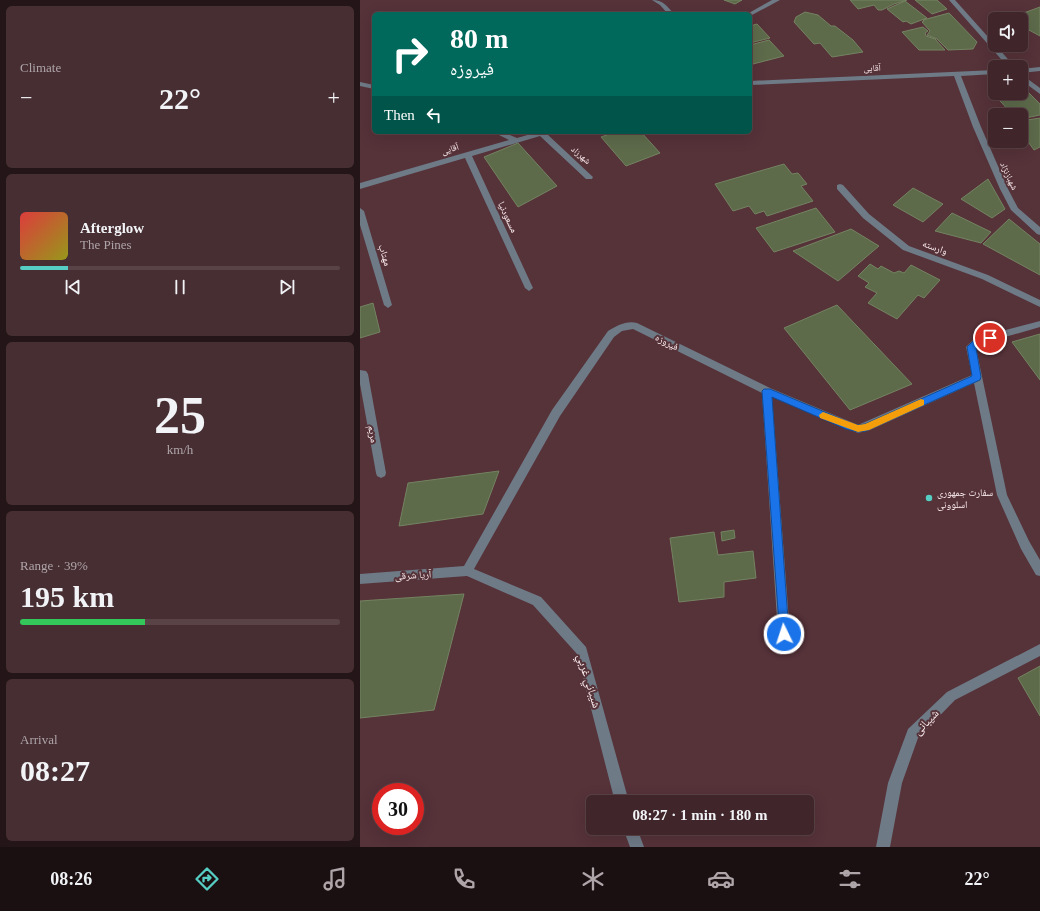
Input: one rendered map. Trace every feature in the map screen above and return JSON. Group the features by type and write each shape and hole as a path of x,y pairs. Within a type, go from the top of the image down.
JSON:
{"street":[{"path":"655,0 662,4 669,12"},
{"path":"752,13 777,0"},
{"path":"952,0 1006,60"},
{"path":"1028,70 1040,69"},
{"name":"آقایی","path":"752,83 988,72"},
{"name":"شهبازنژاد","path":"957,74 977,127 1004,190 1015,210 1040,232"},
{"path":"1028,82 1040,92"},
{"path":"360,84 372,87"},
{"path":"502,134 515,140"},
{"name":"آقایی","path":"360,186 539,134"},
{"name":"شهرزاد","path":"544,134 590,176"},
{"name":"مسعودنیا","path":"467,154 529,288"},
{"name":"وارسته","path":"840,187 866,216 906,248 985,277 1040,304"},
{"name":"مهتاب","path":"360,212 388,305"},
{"path":"1040,324 974,343 971,347 1002,494 1025,545 1040,571"},
{"name":"فیروزه","path":"467,571 556,413 611,334 620,328 634,325 767,391 858,429 866,427 977,377"},
{"name":"مریم","path":"360,374 363,374 380,473"},
{"path":"767,391 784,634"},
{"name":"آریا شرقی","path":"360,579 467,571"},
{"name":"شيباني غربي","path":"467,571 537,601 582,652 620,795"},
{"name":"شیبانی","path":"883,847 894,783 913,734 951,696 1040,650"},
{"path":"633,835 637,847"}],"building":[{"path":"724,0 742,0 735,4"},
{"path":"850,0 907,0 882,10 878,10 874,5 858,9"},
{"path":"915,0 937,0 947,9 932,14"},
{"path":"905,1 927,18 911,24 906,21 903,22 887,9"},
{"path":"1040,7 1040,36 1028,30 1028,12 1026,12"},
{"path":"805,12 818,15 831,26 835,26 853,40 863,52 832,57 820,43 814,44 794,22 796,17"},
{"path":"949,13 977,42 973,49 948,50 937,39 927,35 930,31 922,22 924,21 923,20"},
{"path":"757,24 770,38 752,42 752,25"},
{"path":"923,27 928,31 925,33 926,36 935,39 945,50 919,50 902,32"},
{"path":"769,40 784,56 753,64 752,44"},
{"path":"1028,92 1040,104 1040,115 1028,118 1028,108 1006,108 999,100 1028,100"},
{"path":"1040,118 1040,147 1034,150 1028,142 1028,120"},
{"path":"609,134 643,134 660,153 626,166 601,137"},
{"path":"518,143 557,186 518,207 484,157"},
{"path":"784,164 792,174 798,173 807,184 801,186 813,201 767,216 764,211 755,214 749,206 733,211 715,184"},
{"path":"988,179 1005,209 992,218 961,199"},
{"path":"913,188 943,204 923,222 893,205"},
{"path":"816,208 835,232 774,252 756,228"},
{"path":"952,213 991,232 981,243 935,231"},
{"path":"1009,219 1040,244 1040,275 983,244"},
{"path":"851,229 879,246 838,281 793,251"},
{"path":"870,264 878,269 881,266 894,273 899,271 904,273 911,265 940,280 924,298 918,295 897,319 868,303 877,293 865,287 869,283 858,276"},
{"path":"373,303 380,332 360,338 360,307"},
{"path":"837,305 912,384 850,410 784,328"},
{"path":"1040,334 1040,380 1012,342"},
{"path":"499,471 483,514 399,526 408,483"},
{"path":"734,530 735,538 722,541 721,532"},
{"path":"714,532 718,555 753,551 756,578 724,582 724,597 679,602 670,538"},
{"path":"464,594 434,710 360,718 360,601"},
{"path":"1040,666 1040,716 1018,678"}],"slow traffic":[{"path":"823,415 858,429 866,427 921,403"}],"place":[{"name":"سفارت جمهوری اسلوونی","path":"929,498"}],"route":[{"path":"784,634 767,391 858,429 866,427 977,377 971,347 978,341 990,338"}]}
